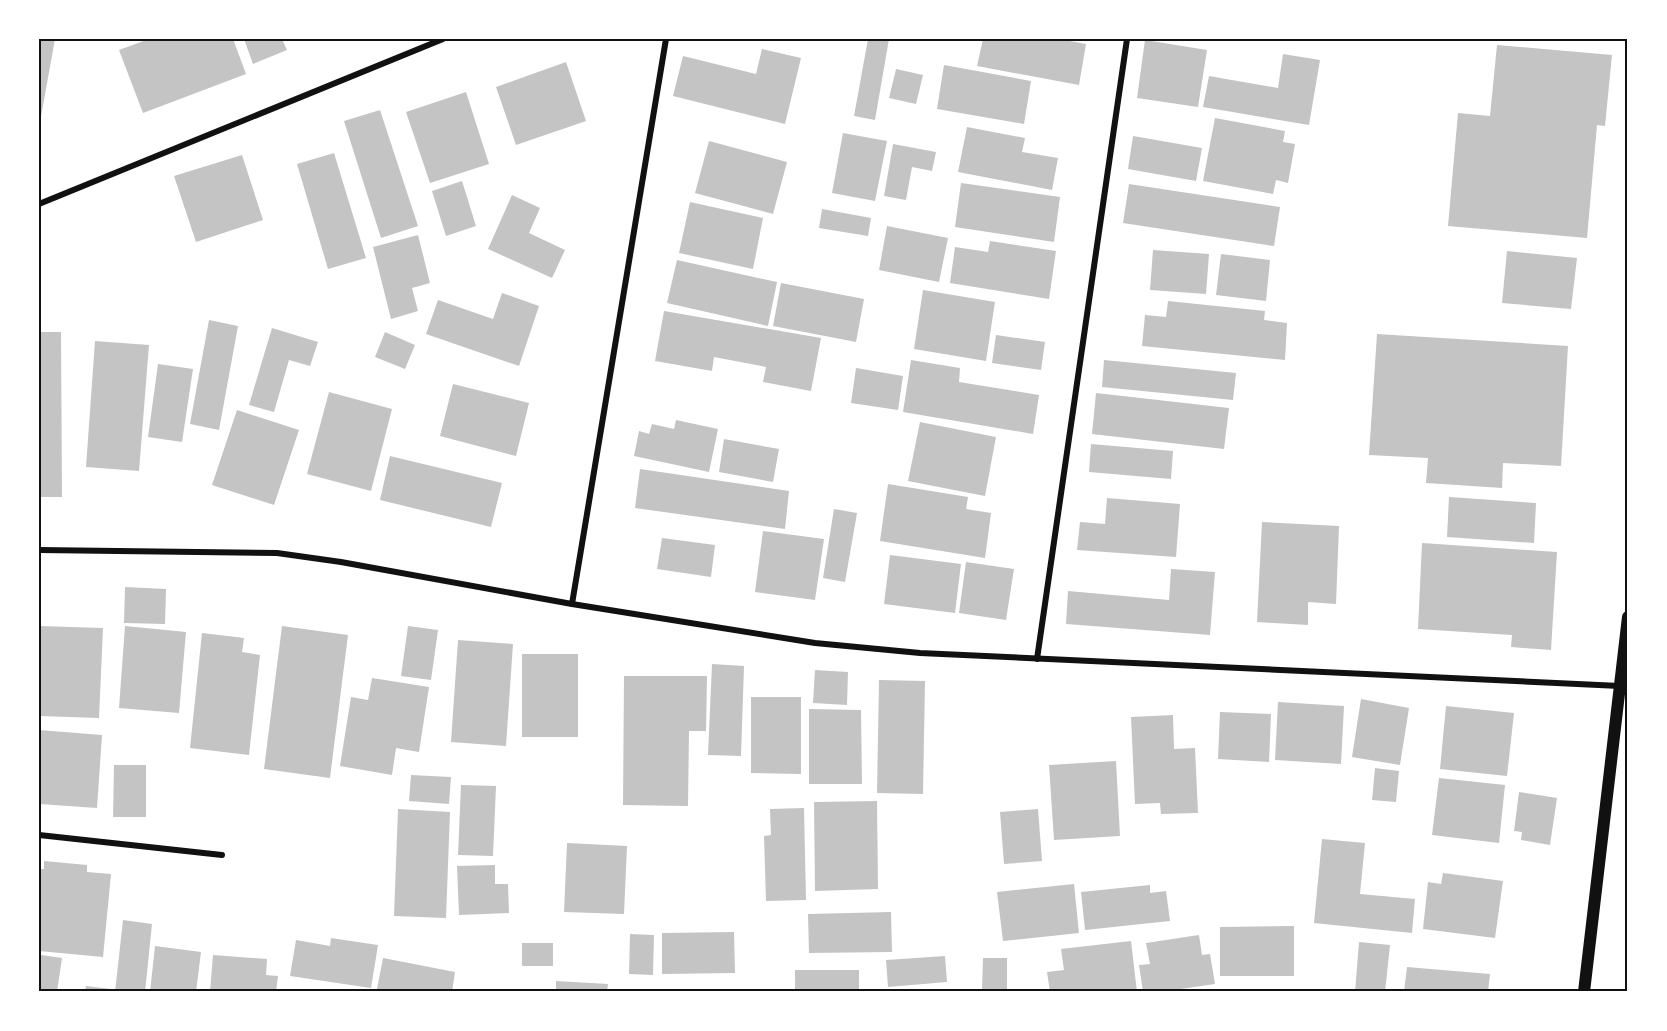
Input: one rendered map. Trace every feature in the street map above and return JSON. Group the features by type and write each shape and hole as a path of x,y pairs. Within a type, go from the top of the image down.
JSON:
{"main road":[{"path":"1584,992 1628,617"}],"street":[{"path":"39,204 442,39"},
{"path":"572,604 666,39"},
{"path":"1036,659 1127,39"},
{"path":"39,550 277,553 814,643 920,653 1621,686"},
{"path":"39,835 222,855"}],"building":[{"path":"39,39 55,39 40,122 39,122"},
{"path":"149,39 233,39 246,74 143,113 119,50"},
{"path":"244,39 282,39 287,50 253,64"},
{"path":"868,39 889,39 875,120 854,116"},
{"path":"983,39 1059,39 1086,44 1079,85 977,66"},
{"path":"1145,40 1207,50 1198,107 1137,98"},
{"path":"1497,45 1612,55 1605,126 1597,125 1587,238 1448,226 1458,113 1490,116"},
{"path":"762,49 801,58 785,124 673,96 683,56 756,74"},
{"path":"1283,54 1320,60 1309,125 1203,107 1209,76 1278,88"},
{"path":"566,62 586,121 516,145 496,87"},
{"path":"944,65 1031,81 1024,124 937,109"},
{"path":"896,69 923,75 916,104 889,98"},
{"path":"466,92 489,164 430,183 406,112"},
{"path":"380,110 418,226 381,238 344,121"},
{"path":"1215,118 1285,131 1283,142 1295,144 1288,183 1276,180 1273,194 1203,181"},
{"path":"967,127 1025,138 1022,152 1058,158 1052,190 958,172"},
{"path":"843,133 887,141 875,201 832,193"},
{"path":"1133,136 1202,148 1196,181 1128,169"},
{"path":"709,141 787,162 773,214 695,193"},
{"path":"893,144 936,152 932,171 912,167 906,200 884,196"},
{"path":"334,153 366,258 328,269 297,164"},
{"path":"242,155 263,220 196,242 174,176"},
{"path":"462,181 476,226 446,236 432,191"},
{"path":"961,183 1060,197 1054,242 955,227"},
{"path":"1129,184 1280,207 1274,246 1123,223"},
{"path":"512,195 540,208 529,233 565,250 552,278 488,249"},
{"path":"690,202 763,218 753,269 679,253"},
{"path":"822,209 871,218 868,236 819,228"},
{"path":"887,226 948,238 939,282 879,270"},
{"path":"418,235 430,283 412,288 418,311 391,319 373,247"},
{"path":"990,241 1056,251 1049,299 950,283 955,247 988,252"},
{"path":"1153,250 1209,254 1206,294 1150,290"},
{"path":"1507,251 1577,258 1571,309 1502,303"},
{"path":"1221,254 1270,260 1266,301 1216,295"},
{"path":"677,260 777,282 768,326 667,303"},
{"path":"781,283 864,299 856,342 773,326"},
{"path":"923,290 995,302 986,361 914,349"},
{"path":"502,293 539,306 519,366 426,334 438,300 493,319"},
{"path":"1168,301 1265,311 1264,320 1287,323 1285,360 1142,346 1145,315 1166,317"},
{"path":"664,311 821,338 811,391 763,382 766,367 714,357 712,371 655,361"},
{"path":"209,320 238,326 219,430 190,424"},
{"path":"272,328 318,342 310,366 289,360 274,412 249,405"},
{"path":"39,332 61,332 62,497 39,497"},
{"path":"385,332 415,345 405,369 375,357"},
{"path":"1377,334 1568,346 1561,466 1503,463 1502,488 1426,483 1428,458 1369,455"},
{"path":"996,335 1045,342 1041,370 992,363"},
{"path":"95,341 149,345 139,471 86,467"},
{"path":"911,360 960,368 959,382 1039,395 1033,434 903,412"},
{"path":"1104,360 1236,373 1233,400 1102,387"},
{"path":"158,364 193,369 182,442 148,437"},
{"path":"856,368 903,376 898,410 851,403"},
{"path":"453,384 529,403 516,456 440,436"},
{"path":"329,392 392,409 371,491 307,474"},
{"path":"1096,393 1229,408 1224,449 1092,434"},
{"path":"237,410 299,430 274,505 212,485"},
{"path":"676,420 718,429 709,472 634,456 639,431 649,434 652,424 674,429"},
{"path":"920,422 996,437 985,496 908,481"},
{"path":"724,439 779,449 773,482 719,472"},
{"path":"1091,444 1173,451 1171,479 1089,472"},
{"path":"390,456 502,483 491,527 380,500"},
{"path":"640,469 789,491 785,529 635,508"},
{"path":"888,484 968,497 966,509 991,513 985,558 880,541"},
{"path":"1449,497 1536,503 1534,543 1447,537"},
{"path":"1107,498 1180,504 1176,557 1077,550 1080,522 1105,524"},
{"path":"834,509 857,513 845,582 823,578"},
{"path":"1262,522 1339,526 1336,604 1308,602 1308,625 1257,622"},
{"path":"763,531 824,539 815,600 755,592"},
{"path":"662,538 715,545 711,577 657,569"},
{"path":"1422,543 1557,552 1551,650 1511,647 1512,635 1418,629"},
{"path":"890,555 961,564 955,613 884,604"},
{"path":"966,562 1014,569 1006,620 959,613"},
{"path":"1171,569 1215,572 1210,635 1066,624 1068,591 1169,600"},
{"path":"125,587 166,589 165,624 124,623"},
{"path":"39,626 103,628 99,718 39,716"},
{"path":"125,626 186,632 179,713 119,708"},
{"path":"282,626 348,635 330,778 264,769"},
{"path":"408,626 438,630 431,680 401,676"},
{"path":"202,633 244,638 242,652 260,655 249,755 190,748"},
{"path":"458,640 513,644 506,746 451,742"},
{"path":"522,654 578,654 578,737 522,737"},
{"path":"712,664 744,666 741,756 708,755"},
{"path":"815,670 848,672 847,705 813,703"},
{"path":"624,676 707,676 706,731 689,731 688,806 623,805"},
{"path":"372,678 429,687 419,752 396,748 392,775 340,766 351,697 368,700"},
{"path":"879,680 925,681 923,794 877,793"},
{"path":"751,697 801,697 801,774 751,773"},
{"path":"1361,699 1409,708 1400,765 1352,757"},
{"path":"1278,702 1344,706 1341,764 1275,760"},
{"path":"1446,706 1514,713 1507,776 1440,769"},
{"path":"809,709 861,710 862,784 809,784"},
{"path":"1220,712 1271,714 1269,762 1218,759"},
{"path":"1173,715 1174,749 1195,748 1198,813 1161,814 1160,803 1135,804 1131,717"},
{"path":"39,730 102,735 97,808 39,804"},
{"path":"1116,761 1120,836 1054,840 1049,765"},
{"path":"114,765 146,765 146,817 113,817"},
{"path":"1375,768 1399,771 1396,802 1372,800"},
{"path":"411,775 451,777 449,804 409,801"},
{"path":"1439,778 1505,785 1499,843 1432,835"},
{"path":"461,785 496,786 493,856 458,855"},
{"path":"1519,792 1557,798 1550,845 1521,840 1522,832 1514,831"},
{"path":"877,801 878,889 815,891 814,802"},
{"path":"804,808 806,900 766,901 764,836 771,835 770,809"},
{"path":"398,809 450,812 446,918 394,916"},
{"path":"1038,809 1042,861 1004,864 1000,812"},
{"path":"1322,839 1365,843 1360,894 1415,899 1412,933 1314,923"},
{"path":"567,843 627,846 624,914 564,912"},
{"path":"44,861 87,865 87,872 111,874 103,957 39,951 39,869 44,869"},
{"path":"495,865 495,884 508,884 509,913 459,915 457,866"},
{"path":"1443,873 1503,881 1495,938 1423,929 1428,882 1441,884"},
{"path":"1074,884 1079,933 1003,941 997,892"},
{"path":"1150,885 1150,893 1166,891 1170,921 1085,930 1081,892"},
{"path":"891,912 892,952 809,953 808,914"},
{"path":"123,920 152,924 145,992 115,992"},
{"path":"1294,926 1294,976 1220,976 1220,927"},
{"path":"734,932 735,973 662,974 662,933"},
{"path":"630,934 654,935 653,975 629,974"},
{"path":"1199,935 1202,955 1210,954 1215,984 1160,992 1143,992 1139,965 1150,964 1146,943"},
{"path":"331,938 378,945 371,988 290,976 296,940 330,946"},
{"path":"1131,941 1137,992 1050,992 1047,972 1064,970 1061,949"},
{"path":"1359,942 1390,945 1385,992 1355,992"},
{"path":"522,943 553,943 553,966 522,966"},
{"path":"155,946 201,952 196,992 150,992"},
{"path":"41,955 62,958 57,992 39,989"},
{"path":"213,955 267,959 266,975 278,976 276,992 210,992"},
{"path":"945,956 947,982 888,987 886,960"},
{"path":"383,958 455,972 452,992 393,992 377,989"},
{"path":"983,958 1007,958 1007,989 982,989"},
{"path":"1407,967 1490,974 1488,992 1404,992"},
{"path":"795,970 859,970 859,992 795,992"},
{"path":"556,981 608,984 607,992 556,992"},
{"path":"86,986 111,989 111,992 85,992"}]}
